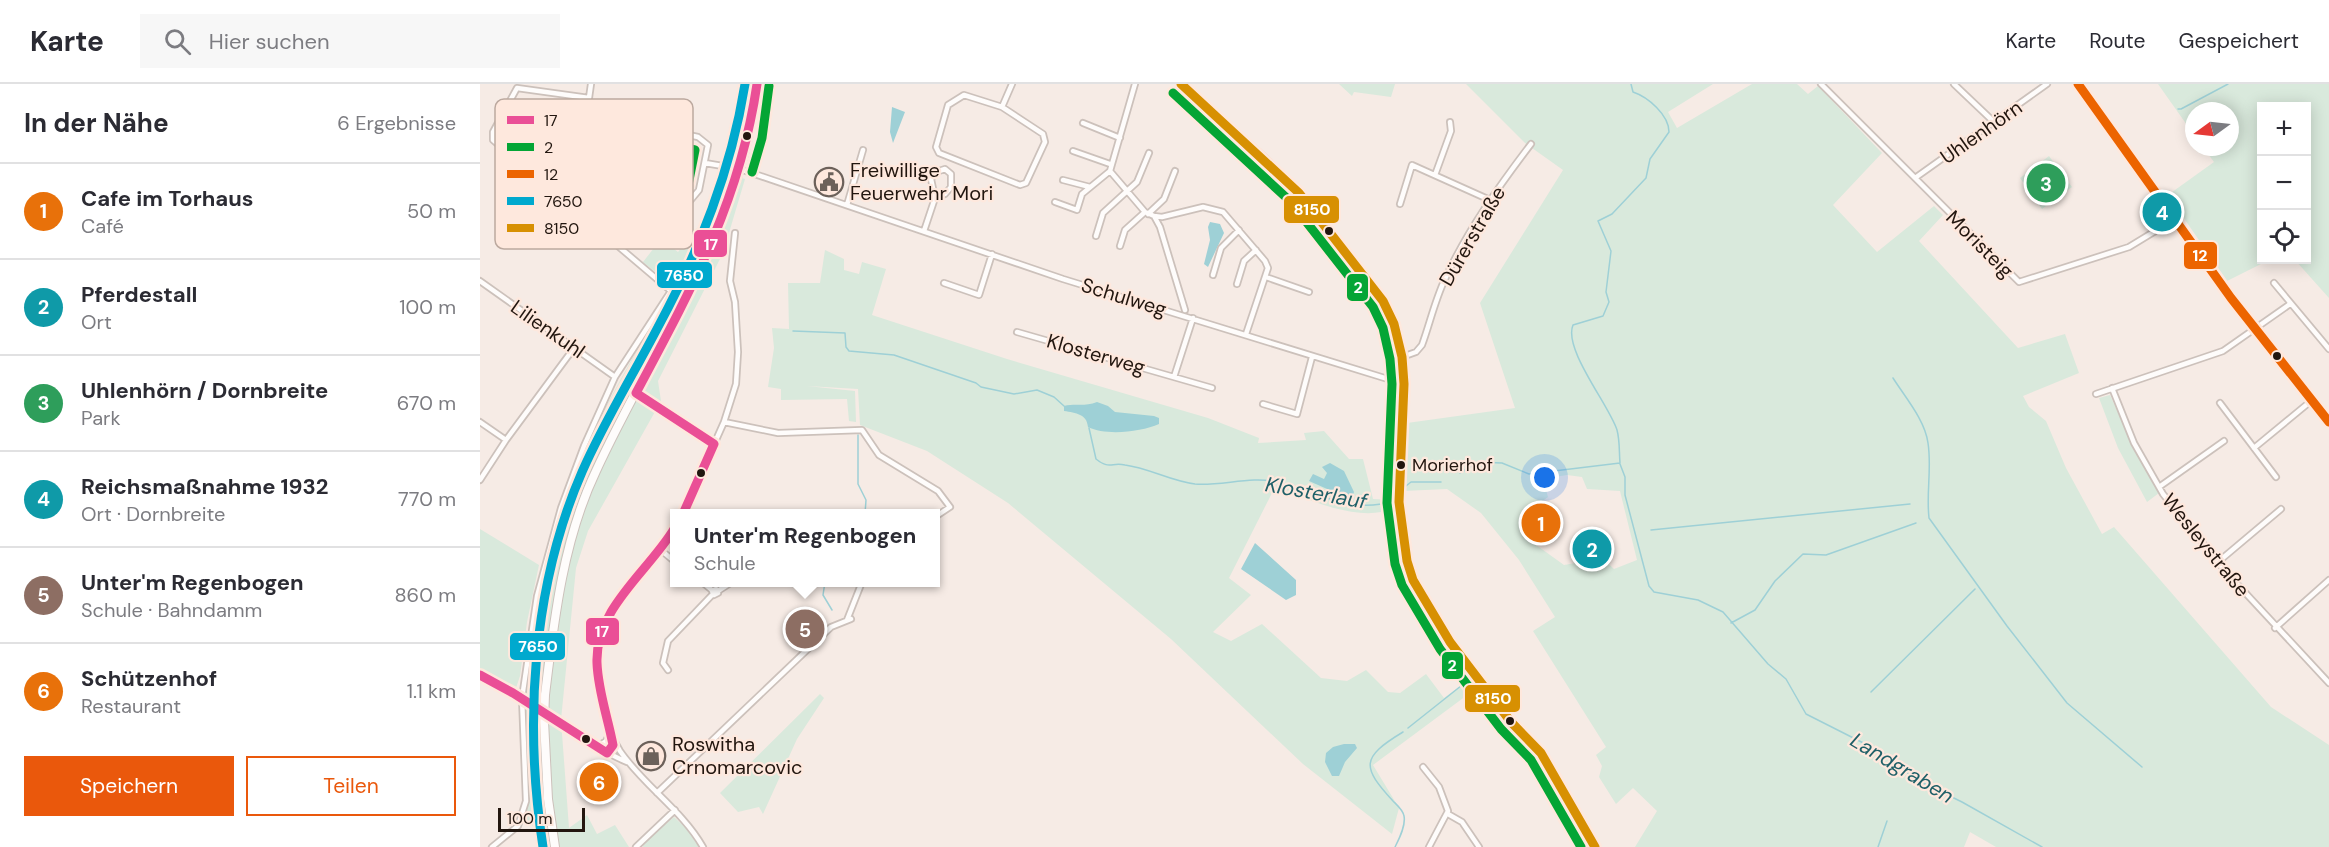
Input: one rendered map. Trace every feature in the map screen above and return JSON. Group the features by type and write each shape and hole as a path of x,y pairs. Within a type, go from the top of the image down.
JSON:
{"main road":[{"path":"555,847 548,799 544,721 545,696 559,592 580,515 595,472 702,268 740,169 750,135 757,84"},
{"path":"1181,84 1265,159 1328,228 1383,301 1394,324 1402,357 1404,384 1399,502 1407,561 1413,580 1470,668 1511,722 1541,753 1594,847"}],"street":[{"path":"547,92 549,84"},
{"path":"511,99 517,88 589,98 591,84"},
{"path":"1002,108 1012,84"},
{"path":"1135,84 1110,164 1110,171 1126,192 1160,227 1185,310"},
{"name":"Moristeig","path":"1821,84 2019,282 2129,247 2175,219"},
{"path":"1954,84 1995,123"},
{"name":"Uhlenhörn","path":"1915,178 2047,84"},
{"path":"2078,84 2253,330 2329,422"},
{"path":"964,95 1002,108 1043,134 1045,142 1026,183 1020,185 949,158 939,153 936,147 948,105 964,95"},
{"path":"1435,175 1451,131 1450,122"},
{"path":"1083,123 1120,138"},
{"path":"693,136 708,145 699,190 693,197"},
{"name":"Dürerstraße","path":"1402,357 1416,352 1422,345 1444,280 1490,200 1531,144"},
{"path":"847,205 862,150"},
{"path":"1073,151 1110,164"},
{"path":"1096,236 1103,213 1139,179 1149,153"},
{"path":"945,169 949,158"},
{"name":"Schulweg","path":"705,163 740,169 992,254 1312,357 1404,384"},
{"path":"1400,204 1409,167 1412,165 1490,200"},
{"path":"924,231 935,198 931,179 936,172 945,169"},
{"path":"935,198 945,194 951,187 951,174 945,169"},
{"path":"1055,202 1077,210 1082,194 1110,171"},
{"path":"1119,246 1125,230 1149,214 1164,200 1175,171"},
{"path":"1063,180 1090,187"},
{"path":"1149,214 1162,217 1203,207 1223,212 1256,250 1268,268 1245,334"},
{"path":"1213,274 1221,248 1239,231"},
{"path":"685,509 724,422 733,395 738,366 735,302 730,281 735,233"},
{"path":"492,847 518,826 526,801 522,698 532,622 544,564 570,478 615,376 671,291 621,249"},
{"path":"1237,284 1244,261 1256,250"},
{"path":"944,283 979,295 992,254"},
{"path":"1266,277 1309,292"},
{"name":"Lilienkuhl","path":"480,280 615,376"},
{"path":"2274,283 2329,349"},
{"path":"2096,394 2223,351 2290,304"},
{"path":"1174,377 1193,318"},
{"name":"Klosterweg","path":"1017,332 1212,388"},
{"path":"480,480 506,440 574,348"},
{"path":"1263,404 1297,414 1312,357"},
{"name":"Wesleystraße","path":"2112,388 2134,443 2159,487 2218,562 2275,628 2329,683"},
{"path":"636,393 714,444"},
{"path":"2254,448 2312,401"},
{"path":"2220,403 2276,477"},
{"path":"480,422 506,440"},
{"path":"724,422 778,433 862,430 879,455 938,490 950,507 940,514"},
{"path":"2159,487 2224,441"},
{"path":"2218,562 2281,509"},
{"path":"607,753 613,745 600,689 597,661 599,637 614,606 662,551 670,537"},
{"path":"662,551 670,557"},
{"path":"2275,628 2329,580"},
{"path":"708,587 714,592"},
{"path":"668,670 663,663 668,641 714,592 723,587"},
{"path":"657,793 831,627 849,620 860,587"},
{"path":"480,675 522,698 596,748 629,763"},
{"path":"596,748 606,741 611,731"},
{"path":"611,731 629,763 675,810 703,847"},
{"path":"1423,767 1432,775 1444,795 1448,814 1429,847"},
{"path":"636,847 675,810"},
{"path":"1448,814 1462,822 1479,847"}],"green space":[{"path":"1339,84 1395,84 1391,97 1354,92 1352,96"},
{"path":"1466,84 1713,84 1668,112 1677,128 1752,84 1797,84 1808,94 1818,86 1882,153 1833,205 1877,252 1934,206 1943,215 1919,241 2018,348 2065,334 2079,373 2023,396 2029,407 2046,421 2066,468 2102,534 2114,527 2271,707 2329,745 2329,847 1996,847 1970,832 1964,847 1635,847 1657,811 1633,788 1616,804 1599,777 1602,766 1596,755 1606,747 1533,631 1555,617 1519,560 1481,513 1447,489 1403,491 1407,423 1515,408 1480,303 1563,170 1525,143","holes":["1567,475 1582,477 1587,489 1620,491 1637,560 1614,569 1599,555 1593,560 1564,565 1525,537 1530,510 1548,497 1543,479"]},
{"path":"2158,84 2329,84 2329,298 2299,264 2311,264 2311,102 2257,102 2257,264 2261,264 2227,281 2168,195 2214,162 2210,156 2239,156 2239,102 2185,102 2185,122"},
{"path":"2049,156 2072,187 2042,209 2020,178"},
{"path":"726,173 745,179 723,253 658,381 661,401 588,531 576,568 561,720 569,828 587,815 597,834 615,825 629,847 539,847 538,831 519,813 523,801 519,712 525,714 527,678 536,616 552,543 576,471 596,427 674,287 643,262 653,249 674,249 678,252 680,249 693,249 693,233 713,208"},
{"path":"825,250 844,259 844,270 859,274 862,262 886,269 872,315 1007,359 1208,418 1259,438 1258,443 1306,440 1304,433 1324,431 1349,459 1363,459 1373,499 1395,500 1395,507 1382,512 1351,512 1275,487 1229,578 1251,595 1213,632 1231,641 1262,624 1321,678 1347,681 1366,670 1388,692 1400,693 1426,674 1444,698 1471,678 1478,687 1373,765 1399,808 1392,834 1303,764 1171,639 1008,503 927,451 860,425 858,389 807,386 855,391 856,422 849,421 847,399 781,400 781,389 768,387 774,348 772,328 789,329 788,283 820,283"},
{"path":"2110,395 2131,442 2159,493 2147,502 2118,448 2099,398"},
{"path":"480,529 539,565 516,688 480,671"},
{"path":"820,694 824,698 797,739 763,814 759,807 738,812 720,793"},
{"path":"674,817 687,829 699,847 643,847 644,842"}],"water":[{"path":"892,107 905,112 893,143 890,132"},
{"path":"1210,222 1220,224 1224,233 1208,267 1204,264 1210,240 1208,227"},
{"path":"1097,402 1108,406 1115,412 1154,416 1159,418 1159,424 1133,431 1095,430 1088,427 1086,419 1080,415 1064,411 1064,406"},
{"path":"1330,463 1344,471 1354,492 1352,497 1343,496 1309,481 1313,474 1324,479 1327,473 1322,467"},
{"path":"1255,543 1296,580 1296,595 1286,600 1241,569"},
{"path":"1355,744 1357,748 1345,762 1339,776 1332,776 1325,762 1326,753 1333,747"}],"waterway":[{"name":"Landgraben","path":"1460,473 1479,462 1502,463 1529,474 1620,463 1617,430 1580,362 1572,335 1573,325 1603,316 1609,302 1606,292 1611,251 1598,221 1612,214 1646,178 1650,159 1669,132 1662,113 1651,102 1633,92 1631,84"},
{"path":"2178,109 2228,84"},
{"name":"Klosterlauf","path":"793,331 845,333 846,347 849,351 894,355 976,383 981,387 1014,394 1037,390 1054,397 1064,406"},
{"path":"1893,378 1914,409 1926,434 1929,462 1929,518 2007,626 2067,703 2142,767"},
{"name":"Klosterlauf","path":"1089,428 1096,459 1108,465 1120,464 1134,467 1195,484 1267,480 1348,504 1377,505 1392,501"},
{"path":"858,435 858,484 866,500 865,509"},
{"name":"Landgraben","path":"1620,464 1625,477 1625,495 1649,586 1654,592 1698,600 1723,612 1768,664 1786,679 1806,714 1889,756 1913,778 1962,802 2042,847"},
{"path":"1406,486 1411,482 1441,482"},
{"path":"1651,530 1910,504"},
{"path":"1731,623 1755,610 1775,581 1803,554 1826,555 1916,523"},
{"path":"824,587 823,595 832,610"},
{"path":"1871,692 1975,589"},
{"path":"1408,728 1471,678"},
{"path":"1395,847 1403,828 1403,814 1375,780 1370,764 1379,749 1403,732"},
{"path":"1878,847 1887,821"}],"transit line":[{"name":"7650","path":"543,847 534,753 534,705 537,656 552,562 565,516 582,472 673,298 700,239 722,179 745,84"},
{"name":"17","path":"636,393 694,281 726,206 739,167 757,84"},
{"name":"8150","path":"1181,84 1299,193 1383,301 1394,324 1402,357 1404,384 1399,502 1407,561 1413,580 1450,642 1511,722 1541,753 1595,847"},
{"name":"12","path":"2078,84 2231,298 2329,422"},
{"name":"2","path":"752,172 762,138 769,86"},
{"name":"2","path":"1173,93 1290,201 1373,307 1383,328 1390,359 1392,384 1387,503 1395,564 1402,585 1440,649 1501,729 1531,760 1581,847"},
{"name":"2","path":"693,150 695,150 693,160"},
{"name":"17","path":"636,393 714,444"},
{"name":"17","path":"685,509 714,444"},
{"name":"17","path":"607,753 613,745 599,684 597,663 599,643 614,608 670,535"},
{"name":"17","path":"480,675 513,693 607,753"}],"place":[{"name":"Freiwillige Feuerwehr Mori","path":"829,182"},
{"name":"Uhlenhörn / Dornbreite","path":"2046,183"},
{"name":"Reichsmaßnahme 1932","path":"2162,212"},
{"name":"Morierhof","path":"1401,465"},
{"name":"Cafe im Torhaus","path":"1541,523"},
{"name":"Pferdestall","path":"1592,549"},
{"name":"Unter'm Regenbogen","path":"805,629"},
{"name":"Roswitha Crnomarcovic","path":"651,756"},
{"name":"Schützenhof","path":"599,782"}]}
